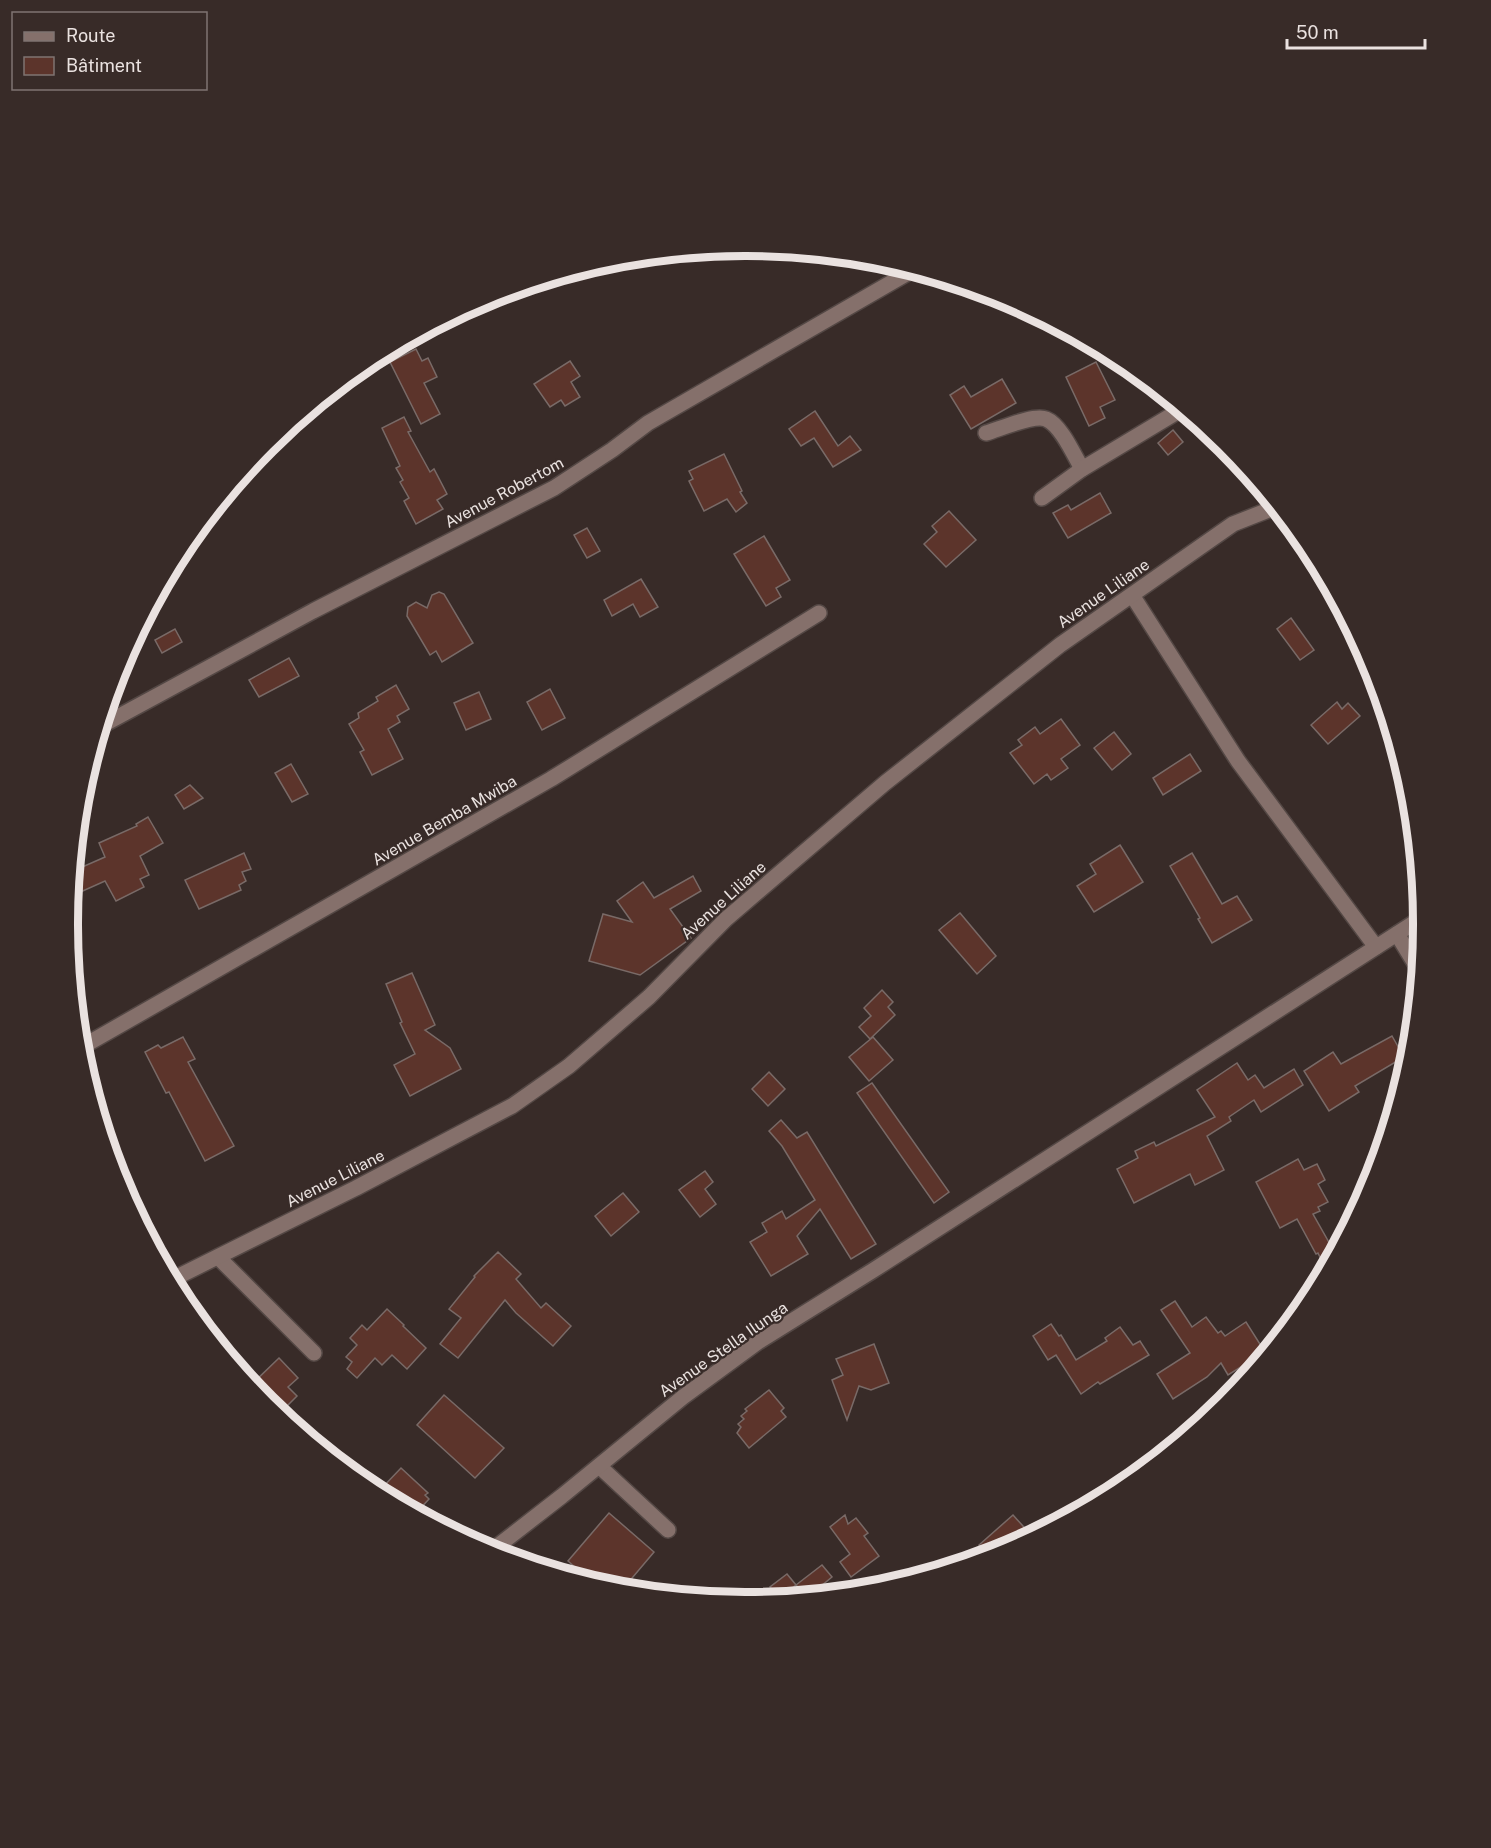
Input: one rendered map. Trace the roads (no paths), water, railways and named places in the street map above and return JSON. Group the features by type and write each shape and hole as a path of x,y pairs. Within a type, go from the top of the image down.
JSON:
{"street":[{"name":"Avenue Robertom","path":"110,721 313,611 554,488 575,476 655,418 903,276"},
{"path":"1042,498 1082,469 1175,413"},
{"path":"986,433 1035,417 1046,418 1057,427 1082,469"},
{"name":"Avenue Liliane","path":"178,1276 512,1106 569,1066 648,997 726,919 885,783 1060,645 1233,525 1269,510"},
{"path":"1132,595 1238,761 1376,947"},
{"name":"Avenue Bemba Mwiba","path":"89,1043 551,779 819,613"},
{"name":"Avenue Stella Ilunga","path":"500,1544 683,1396 758,1342 1413,924"},
{"path":"1397,934 1412,959"},
{"path":"218,1257 314,1353"},
{"path":"599,1466 668,1530"}]}
